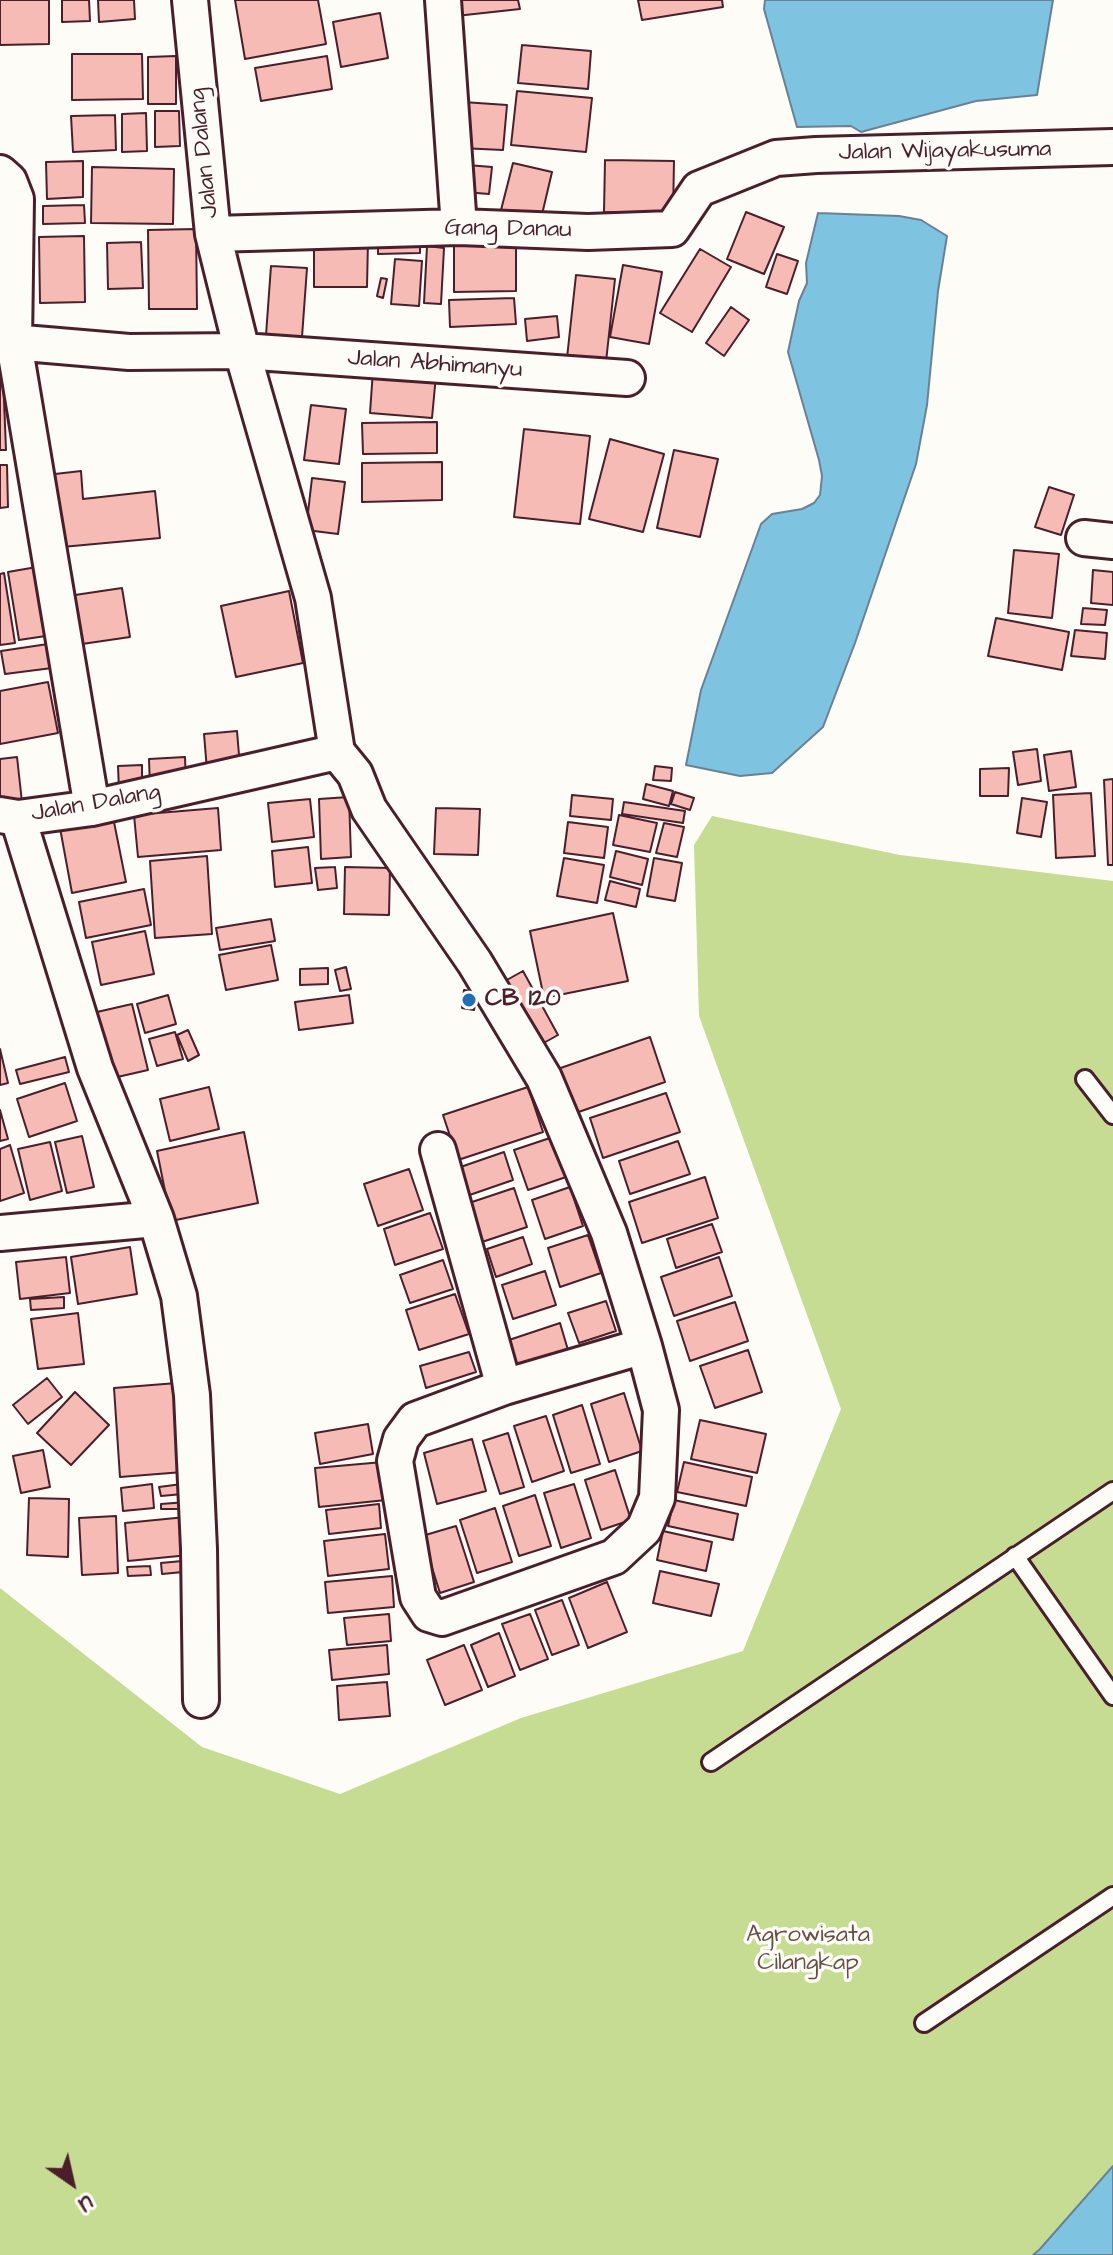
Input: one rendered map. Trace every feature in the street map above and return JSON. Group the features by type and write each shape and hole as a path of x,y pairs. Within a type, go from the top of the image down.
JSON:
{"street":[{"name":"Jalan Dalang","path":"190,0 213,234 242,351 313,598 337,752 92,808 9,816 95,1068 156,1219 179,1296 192,1395 199,1549 201,1700"},
{"path":"443,0 459,227"},
{"name":"Jalan Wijayakusuma","path":"776,158 1113,147"},
{"name":"Gang Danau","path":"213,234 459,227 588,232 672,229 699,189 776,158"},
{"path":"0,173 9,181 16,199 7,342 92,808"},
{"path":"7,342 129,352 242,351"},
{"name":"Jalan Abhimanyu","path":"242,351 627,378"},
{"path":"337,752 355,774 369,809 475,963 544,1078 609,1233 644,1346 661,1410 657,1498 644,1529 614,1557 442,1618 429,1614 418,1597 395,1461 401,1439 415,1420 504,1387 644,1346"},
{"path":"438,1150 504,1387"},
{"path":"0,1233 156,1219"}],"lane":[{"path":"1085,1079 1113,1115"},
{"path":"711,1762 1113,1491"},
{"path":"1015,1556 1113,1696"},
{"path":"924,2023 1113,1896"}],"green space":[{"name":"Agrowisata Cilangkap","path":"712,816 900,855 1113,881 1113,2255 0,2255 0,1588 202,1747 340,1794 521,1718 743,1651 841,1409 699,1016 694,845"}],"water":[{"path":"765,0 1053,0 1037,95 976,101 861,132 851,126 797,127 764,9"},
{"path":"818,213 899,216 921,220 947,236 938,291 927,405 916,464 823,727 772,773 740,776 686,765 701,690 761,524 772,514 802,509 814,503 820,495 822,476 819,460 788,352 799,301 807,283 806,263"},
{"path":"1113,2166 1113,2255 1033,2255 1040,2249"}],"building":[{"path":"0,0 49,0 49,44 0,45"},
{"path":"62,0 89,0 90,21 62,22"},
{"path":"98,0 134,0 135,19 99,22"},
{"path":"235,0 318,0 326,44 245,59"},
{"path":"454,0 518,0 520,9 456,16"},
{"path":"638,0 722,0 723,7 642,20"},
{"path":"380,13 388,58 341,67 333,22"},
{"path":"522,45 591,51 588,89 518,83"},
{"path":"72,54 142,54 143,99 72,100"},
{"path":"176,56 176,104 148,104 148,57"},
{"path":"327,56 332,89 261,101 255,68"},
{"path":"517,91 592,98 586,152 511,145"},
{"path":"463,102 507,105 503,150 460,148"},
{"path":"155,111 179,111 180,146 155,147"},
{"path":"146,113 147,151 122,152 122,114"},
{"path":"115,115 116,150 73,152 71,116"},
{"path":"605,160 674,161 673,214 604,212"},
{"path":"83,161 83,197 47,199 46,162"},
{"path":"513,163 552,172 540,223 500,214"},
{"path":"467,165 492,167 489,194 464,192"},
{"path":"92,167 174,169 173,224 91,223"},
{"path":"84,205 85,223 43,224 43,206"},
{"path":"746,212 784,227 764,274 727,259"},
{"path":"196,229 197,309 149,309 148,230"},
{"path":"84,236 85,302 40,303 39,237"},
{"path":"420,236 420,253 378,254 378,237"},
{"path":"314,240 368,241 367,287 314,287"},
{"path":"141,242 143,288 108,289 107,243"},
{"path":"427,246 444,248 441,304 424,303"},
{"path":"454,246 516,246 516,291 454,292"},
{"path":"700,249 731,267 692,332 660,313"},
{"path":"777,254 798,261 787,294 766,287"},
{"path":"395,259 422,261 419,306 391,304"},
{"path":"623,265 662,272 649,344 610,337"},
{"path":"271,266 307,268 302,337 266,335"},
{"path":"576,275 615,279 606,362 567,358"},
{"path":"381,278 387,279 383,298 377,296"},
{"path":"514,298 516,324 450,327 449,300"},
{"path":"731,307 749,320 724,356 706,343"},
{"path":"557,316 559,337 527,341 525,319"},
{"path":"373,370 436,375 432,418 370,413"},
{"path":"0,375 3,375 6,450 0,450"},
{"path":"311,405 346,409 339,464 304,460"},
{"path":"437,422 437,453 363,454 362,423"},
{"path":"524,429 590,436 580,524 514,517"},
{"path":"610,439 664,454 643,532 589,519"},
{"path":"674,450 718,459 700,537 657,528"},
{"path":"442,462 442,500 362,502 362,463"},
{"path":"0,465 7,465 8,507 0,508"},
{"path":"81,471 83,499 155,491 160,538 62,547 55,474"},
{"path":"312,478 345,482 338,534 306,530"},
{"path":"1049,487 1074,495 1061,535 1035,527"},
{"path":"1014,550 1059,554 1052,618 1008,613"},
{"path":"48,565 59,634 19,640 8,572"},
{"path":"1093,570 1113,572 1113,605 1091,603"},
{"path":"4,573 15,643 0,645 0,574"},
{"path":"122,588 130,637 82,644 75,595"},
{"path":"289,591 303,663 236,677 221,606"},
{"path":"1083,608 1107,610 1105,625 1081,624"},
{"path":"996,618 1069,632 1062,670 988,656"},
{"path":"1075,630 1107,633 1105,659 1071,656"},
{"path":"48,644 52,668 5,674 1,651"},
{"path":"48,682 58,733 0,744 0,691"},
{"path":"237,731 240,767 207,770 204,734"},
{"path":"1037,749 1041,781 1018,785 1013,752"},
{"path":"1071,751 1076,787 1049,791 1044,755"},
{"path":"17,757 22,802 0,805 0,759"},
{"path":"185,757 186,785 150,787 149,759"},
{"path":"142,765 142,789 119,790 118,766"},
{"path":"655,766 672,768 671,781 653,780"},
{"path":"1009,768 1008,796 980,796 980,769"},
{"path":"1113,779 1113,865 1108,865 1104,780"},
{"path":"646,784 673,791 669,806 643,799"},
{"path":"675,792 694,798 690,810 671,804"},
{"path":"1091,793 1095,856 1056,858 1053,795"},
{"path":"572,795 613,799 611,820 570,816"},
{"path":"349,797 351,857 321,859 319,799"},
{"path":"1022,798 1047,802 1041,837 1017,833"},
{"path":"310,799 314,837 272,842 268,803"},
{"path":"624,802 685,811 683,823 622,814"},
{"path":"218,808 221,850 138,857 134,815"},
{"path":"436,808 480,809 478,855 434,854"},
{"path":"619,815 657,823 650,852 613,845"},
{"path":"113,817 126,882 72,893 60,828"},
{"path":"568,822 608,827 604,858 564,853"},
{"path":"664,823 684,827 677,857 656,853"},
{"path":"308,847 312,883 275,887 272,851"},
{"path":"616,851 648,859 642,885 610,877"},
{"path":"207,856 212,934 155,938 150,861"},
{"path":"564,858 604,865 597,903 557,896"},
{"path":"654,858 682,863 675,901 647,896"},
{"path":"335,867 337,888 318,890 315,868"},
{"path":"345,867 390,868 389,915 344,914"},
{"path":"610,881 640,889 636,907 605,900"},
{"path":"144,889 151,925 86,938 79,902"},
{"path":"613,913 628,981 544,998 530,931"},
{"path":"271,919 275,941 220,950 216,928"},
{"path":"145,931 154,974 101,985 92,942"},
{"path":"271,945 278,980 226,990 219,955"},
{"path":"346,967 351,989 340,991 335,970"},
{"path":"328,968 328,984 300,985 300,969"},
{"path":"523,971 558,1035 540,1045 505,981"},
{"name":"CB 120","path":"464,990 477,992 474,1010 462,1008"},
{"path":"168,995 176,1024 145,1033 137,1004"},
{"path":"349,995 353,1023 299,1030 295,1002"},
{"path":"132,1004 148,1070 113,1078 97,1012"},
{"path":"188,1030 199,1055 188,1061 177,1035"},
{"path":"175,1032 183,1059 157,1066 149,1039"},
{"path":"650,1037 665,1082 567,1116 552,1071"},
{"path":"0,1049 8,1083 0,1085"},
{"path":"65,1057 69,1072 20,1084 16,1070"},
{"path":"65,1083 77,1121 29,1137 17,1099"},
{"path":"209,1087 219,1129 170,1141 160,1099"},
{"path":"528,1087 543,1132 458,1160 443,1115"},
{"path":"666,1093 680,1132 603,1158 590,1118"},
{"path":"0,1110 8,1139 0,1141"},
{"path":"244,1132 258,1203 171,1221 157,1151"},
{"path":"82,1136 94,1187 67,1193 55,1142"},
{"path":"553,1137 566,1177 528,1190 514,1150"},
{"path":"678,1141 690,1174 630,1194 619,1161"},
{"path":"50,1142 62,1191 30,1200 18,1149"},
{"path":"10,1145 24,1193 0,1201 0,1149"},
{"path":"504,1152 513,1180 458,1199 449,1171"},
{"path":"409,1169 423,1210 378,1226 364,1184"},
{"path":"705,1177 718,1218 642,1243 629,1202"},
{"path":"570,1187 583,1226 545,1239 532,1200"},
{"path":"514,1188 527,1227 476,1244 463,1205"},
{"path":"430,1213 443,1249 395,1265 384,1229"},
{"path":"712,1224 722,1252 676,1268 667,1239"},
{"path":"588,1235 601,1273 560,1287 548,1248"},
{"path":"523,1237 532,1264 496,1277 487,1249"},
{"path":"130,1247 137,1294 78,1304 71,1257"},
{"path":"66,1257 70,1293 20,1299 16,1262"},
{"path":"719,1257 732,1296 674,1316 661,1277"},
{"path":"443,1260 453,1289 410,1303 400,1275"},
{"path":"545,1271 556,1305 513,1319 502,1285"},
{"path":"455,1294 469,1334 419,1350 406,1310"},
{"path":"64,1297 64,1308 31,1310 30,1299"},
{"path":"606,1301 616,1331 579,1343 568,1313"},
{"path":"735,1302 748,1341 690,1361 677,1321"},
{"path":"78,1313 84,1364 38,1369 31,1319"},
{"path":"560,1323 568,1350 518,1367 509,1340"},
{"path":"748,1350 762,1392 715,1408 700,1366"},
{"path":"469,1352 476,1372 426,1388 420,1366"},
{"path":"47,1378 62,1397 28,1424 13,1405"},
{"path":"177,1383 183,1472 120,1477 114,1388"},
{"path":"75,1392 109,1425 71,1465 37,1433"},
{"path":"624,1393 642,1451 609,1462 591,1404"},
{"path":"582,1405 600,1464 571,1473 553,1415"},
{"path":"546,1416 564,1471 532,1482 514,1426"},
{"path":"700,1420 766,1434 757,1473 691,1459"},
{"path":"368,1424 373,1454 320,1464 315,1433"},
{"path":"508,1433 524,1487 500,1494 483,1441"},
{"path":"472,1439 486,1491 437,1504 424,1453"},
{"path":"43,1450 50,1487 21,1493 13,1456"},
{"path":"383,1462 386,1500 319,1507 315,1468"},
{"path":"684,1462 752,1477 746,1506 677,1492"},
{"path":"615,1470 631,1520 601,1530 585,1480"},
{"path":"152,1484 154,1508 123,1511 121,1488"},
{"path":"182,1484 183,1494 161,1496 159,1487"},
{"path":"574,1484 591,1538 561,1548 544,1493"},
{"path":"535,1495 551,1546 519,1556 503,1506"},
{"path":"29,1498 69,1499 68,1557 27,1555"},
{"path":"674,1500 738,1514 733,1540 668,1526"},
{"path":"187,1502 187,1509 161,1509 161,1504"},
{"path":"379,1504 381,1528 329,1534 326,1510"},
{"path":"495,1508 512,1562 477,1573 460,1520"},
{"path":"116,1516 118,1573 82,1575 79,1518"},
{"path":"186,1517 189,1555 128,1561 125,1523"},
{"path":"456,1526 474,1582 440,1593 422,1536"},
{"path":"663,1531 712,1542 706,1571 657,1560"},
{"path":"385,1534 389,1569 328,1576 324,1541"},
{"path":"182,1561 183,1572 162,1574 161,1563"},
{"path":"150,1566 151,1575 128,1576 127,1567"},
{"path":"660,1571 719,1584 711,1616 653,1603"},
{"path":"392,1576 394,1607 328,1613 325,1582"},
{"path":"607,1582 627,1632 588,1648 569,1598"},
{"path":"562,1600 579,1645 552,1655 535,1610"},
{"path":"389,1614 391,1641 347,1645 344,1618"},
{"path":"530,1614 548,1659 520,1670 502,1624"},
{"path":"499,1633 515,1676 488,1687 471,1645"},
{"path":"387,1645 389,1674 332,1680 329,1650"},
{"path":"464,1645 482,1690 445,1705 427,1660"},
{"path":"387,1682 390,1716 339,1720 337,1686"}],"place":[{"name":"CB 120","path":"469,1000"}]}
